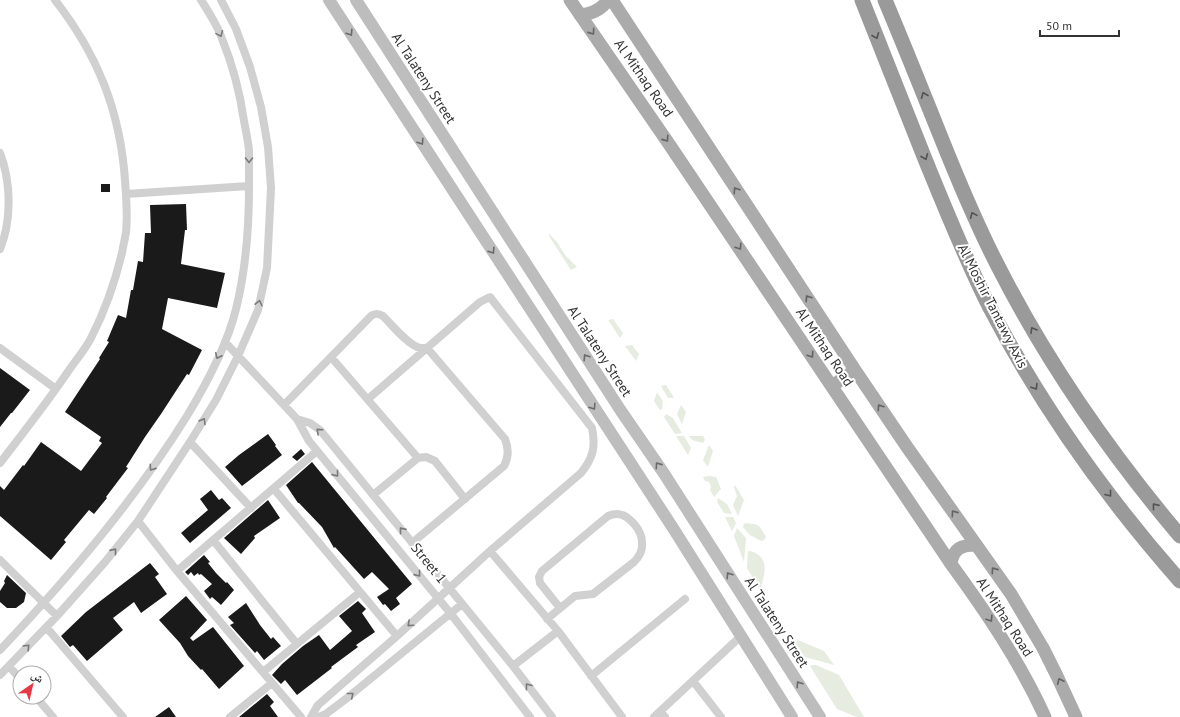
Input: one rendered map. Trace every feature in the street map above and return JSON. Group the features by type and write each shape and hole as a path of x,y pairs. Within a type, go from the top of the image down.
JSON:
{"highway":[{"name":"Al Moshir Tantawy Axis","path":"862,0 957,237 986,299 1010,344 1047,406 1083,459 1131,523 1180,581"},
{"name":"Al Moshir Tantawy Axis","path":"886,0 964,193 980,230 1017,303 1059,374 1101,436 1134,480 1180,536"}],"main road":[{"path":"329,0 673,528 792,717"},
{"name":"Al Talateny Street","path":"356,0 612,398 663,472 820,717"},
{"name":"Al Mithaq Road","path":"570,0 674,150 951,564 983,608 1030,686 1045,717"},
{"path":"580,15 592,13 598,10 608,0"},
{"name":"Al Mithaq Road","path":"612,0 855,370 907,447 1011,594 1028,621 1057,676 1076,717"},
{"path":"832,386 855,370"},
{"path":"951,564 954,553 958,549 963,546 976,545"}],"street":[{"path":"0,462 56,389 90,339 106,305 118,269 126,232 126,194 123,156 116,118 104,82 87,47 55,0"},
{"path":"0,650 44,603 89,551 152,469 176,434 201,392 225,342 236,309 245,266 249,229 249,149 243,112 234,74 220,34 201,0"},
{"path":"0,675 47,628 105,562 138,521 166,480 216,400 238,356 258,310 267,268 270,188 268,147 261,107 250,67 236,29 221,0"},
{"path":"0,153 7,180 8,203 6,225 0,250"},
{"path":"126,194 249,186"},
{"path":"311,717 318,705 490,551 580,473 588,464 593,452 594,440 592,428 490,297 480,302 368,399"},
{"path":"284,405 370,316 377,314 383,316 408,341 421,348 427,348 505,439 508,446 508,453 504,466 412,543"},
{"name":"Street 1","path":"225,342 297,419 309,441 438,598 530,717"},
{"path":"0,348 56,389"},
{"path":"331,357 418,458"},
{"name":"Street 1","path":"297,419 310,423 320,430 514,666 552,717"},
{"path":"190,442 251,508"},
{"path":"177,571 317,451"},
{"path":"374,495 418,458 426,457 435,461 465,498"},
{"path":"274,489 396,636"},
{"path":"547,619 575,596 589,595 596,592 638,558 642,548 642,537 629,518 616,513 608,516 542,571 539,577 540,583 560,608"},
{"path":"138,521 177,571 301,717"},
{"path":"213,540 297,644"},
{"path":"490,551 558,631 622,717"},
{"path":"0,560 57,616"},
{"path":"263,672 360,592"},
{"path":"591,676 685,600"},
{"path":"319,717 326,714 347,698 462,604"},
{"path":"47,628 123,717"},
{"path":"514,666 558,631"},
{"path":"654,717 663,714 693,680 741,636"},
{"path":"9,666 12,670"},
{"path":"693,680 721,717"},
{"path":"230,717 272,683"},
{"path":"43,705 53,717"}],"shaded area":[{"path":"549,234 557,242 565,255 577,267 571,270"},
{"path":"613,319 623,333 620,338 608,320"},
{"path":"632,345 639,354 636,361 625,346"},
{"path":"666,385 674,398 668,398 661,386"},
{"path":"657,392 663,401 662,409 660,410 654,401"},
{"path":"681,405 686,412 682,424 677,414"},
{"path":"666,414 673,418 682,433 675,434 664,417"},
{"path":"676,436 684,436 691,448 688,455"},
{"path":"689,436 703,436 705,440 703,443 692,440"},
{"path":"709,445 713,451 707,466 703,460"},
{"path":"703,477 716,477 721,489 714,497 710,490 711,487 709,482 705,481"},
{"path":"735,485 744,500 738,516 733,505 737,496 734,487"},
{"path":"718,498 727,504 732,514 724,513 717,502"},
{"path":"725,517 733,517 736,523 732,531"},
{"path":"746,523 759,526 766,537 764,540 761,541 750,535 743,527"},
{"path":"737,528 746,538 744,562 734,536"},
{"path":"748,551 756,553 763,561 765,569 761,587 759,588 747,568"},
{"path":"798,640 824,651 834,665 805,657 796,644 796,641"},
{"path":"816,665 839,675 864,717 857,717 837,709 810,666"}],"building":[{"path":"101,184 110,184 110,192 101,192"},
{"path":"186,204 187,230 185,230 181,264 225,273 217,308 168,298 162,329 202,350 189,375 187,374 145,437 126,467 128,468 106,497 107,498 94,514 89,510 64,540 66,542 51,560 0,516 0,486 4,490 41,442 81,471 102,443 99,441 101,437 65,412 100,359 99,358 109,342 107,341 118,315 126,318 138,261 143,262 145,233 151,233 150,205"},
{"path":"0,368 30,390 0,427"},
{"path":"268,434 282,455 242,486 225,467"},
{"path":"301,449 305,454 297,461 292,457"},
{"path":"312,462 412,584 396,598 400,604 391,611 385,604 383,605 377,597 389,589 372,572 364,579 335,547 334,548 322,527 298,503 286,485"},
{"path":"211,490 219,500 222,498 231,508 190,543 181,533 208,510 200,499"},
{"path":"268,500 280,518 254,536 255,538 241,554 224,538"},
{"path":"204,555 216,573 234,590 221,605 212,597 210,599 204,591 212,584 201,574 199,575 198,573 194,576 191,572 188,575 185,572"},
{"path":"150,563 159,574 155,577 167,594 141,613 134,602 113,618 123,630 87,661 73,645 70,647 61,636 86,612"},
{"path":"7,575 26,593 24,602 16,608 7,608 0,602 0,591 5,583 4,581"},
{"path":"186,596 207,620 190,638 193,641 213,627 244,666 219,689 202,669 201,670 188,656 180,643 159,620"},
{"path":"358,601 366,609 362,613 375,632 356,645 358,647 297,695 285,680 281,684 272,675 282,664 303,646 319,635 330,650 352,631 339,616"},
{"path":"246,603 271,639 273,637 281,646 264,660 257,651 255,653 230,625 234,623 228,617"},
{"path":"267,694 274,702 270,706 278,717 239,717"},
{"path":"169,707 176,717 155,717"}]}
